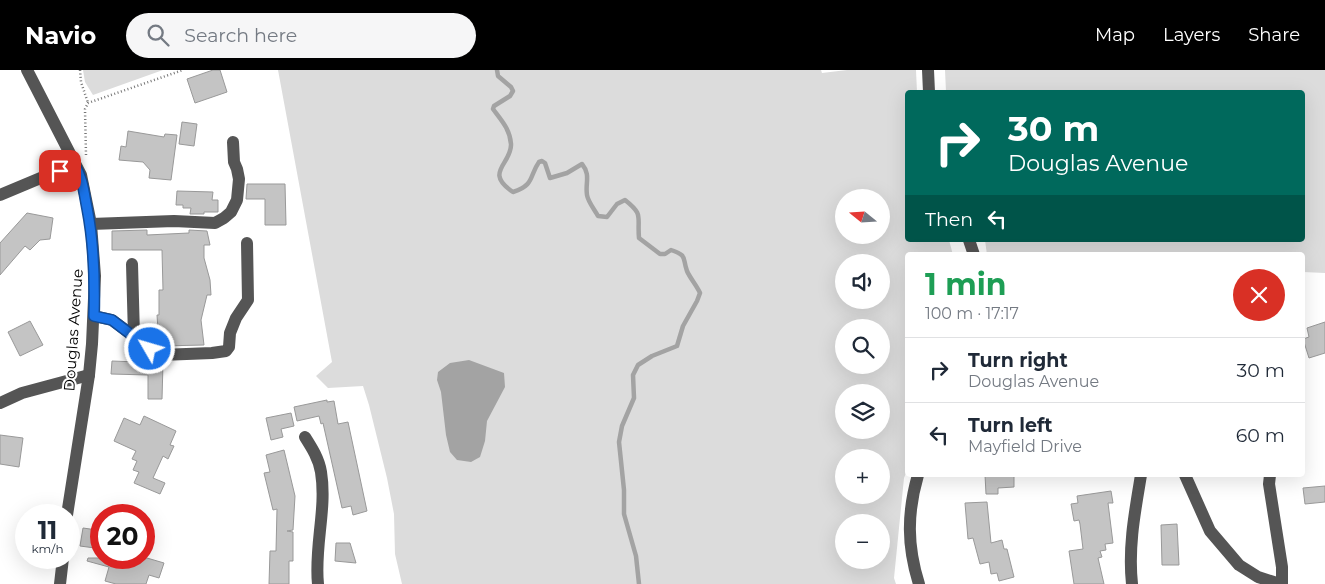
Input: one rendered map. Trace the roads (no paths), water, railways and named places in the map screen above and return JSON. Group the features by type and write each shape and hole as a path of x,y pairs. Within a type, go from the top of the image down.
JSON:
{"street":[{"name":"Douglas Avenue","path":"27,70 78,170 91,224 95,276 94,316 89,375 69,504"},
{"path":"928,70 929,90"},
{"path":"91,224 215,223 224,218 231,212 237,200 239,179 234,162 233,142"},
{"path":"0,195 78,170"},
{"path":"94,316 112,320 150,349 161,354 212,354 226,351 236,318 248,300 247,243"},
{"path":"132,264 134,336"},
{"path":"0,403 22,393 89,375"},
{"path":"305,437 314,452 321,471 321,523 317,565 318,584"},
{"path":"918,477 911,504 910,532 912,562 919,584"},
{"path":"1132,584 1131,554 1134,513 1141,477"},
{"path":"1186,477 1210,531 1239,565 1258,577 1281,584 1282,567 1270,477"},
{"path":"60,584 62,569"}],"waterway":[{"path":"497,70 498,76 513,91 510,96 494,106 493,109 505,125 511,144 508,157 499,173 504,185 513,192 525,186 539,162 542,161 545,163 550,178 567,173 582,164 587,175 588,198 598,216 607,217 617,204 625,200 637,213 639,238 660,254 665,254 671,250 680,254 687,271 700,293 683,326 677,346 652,356 638,365 633,375 634,398 622,426 619,442 624,490 624,514 636,556 639,584"}]}
